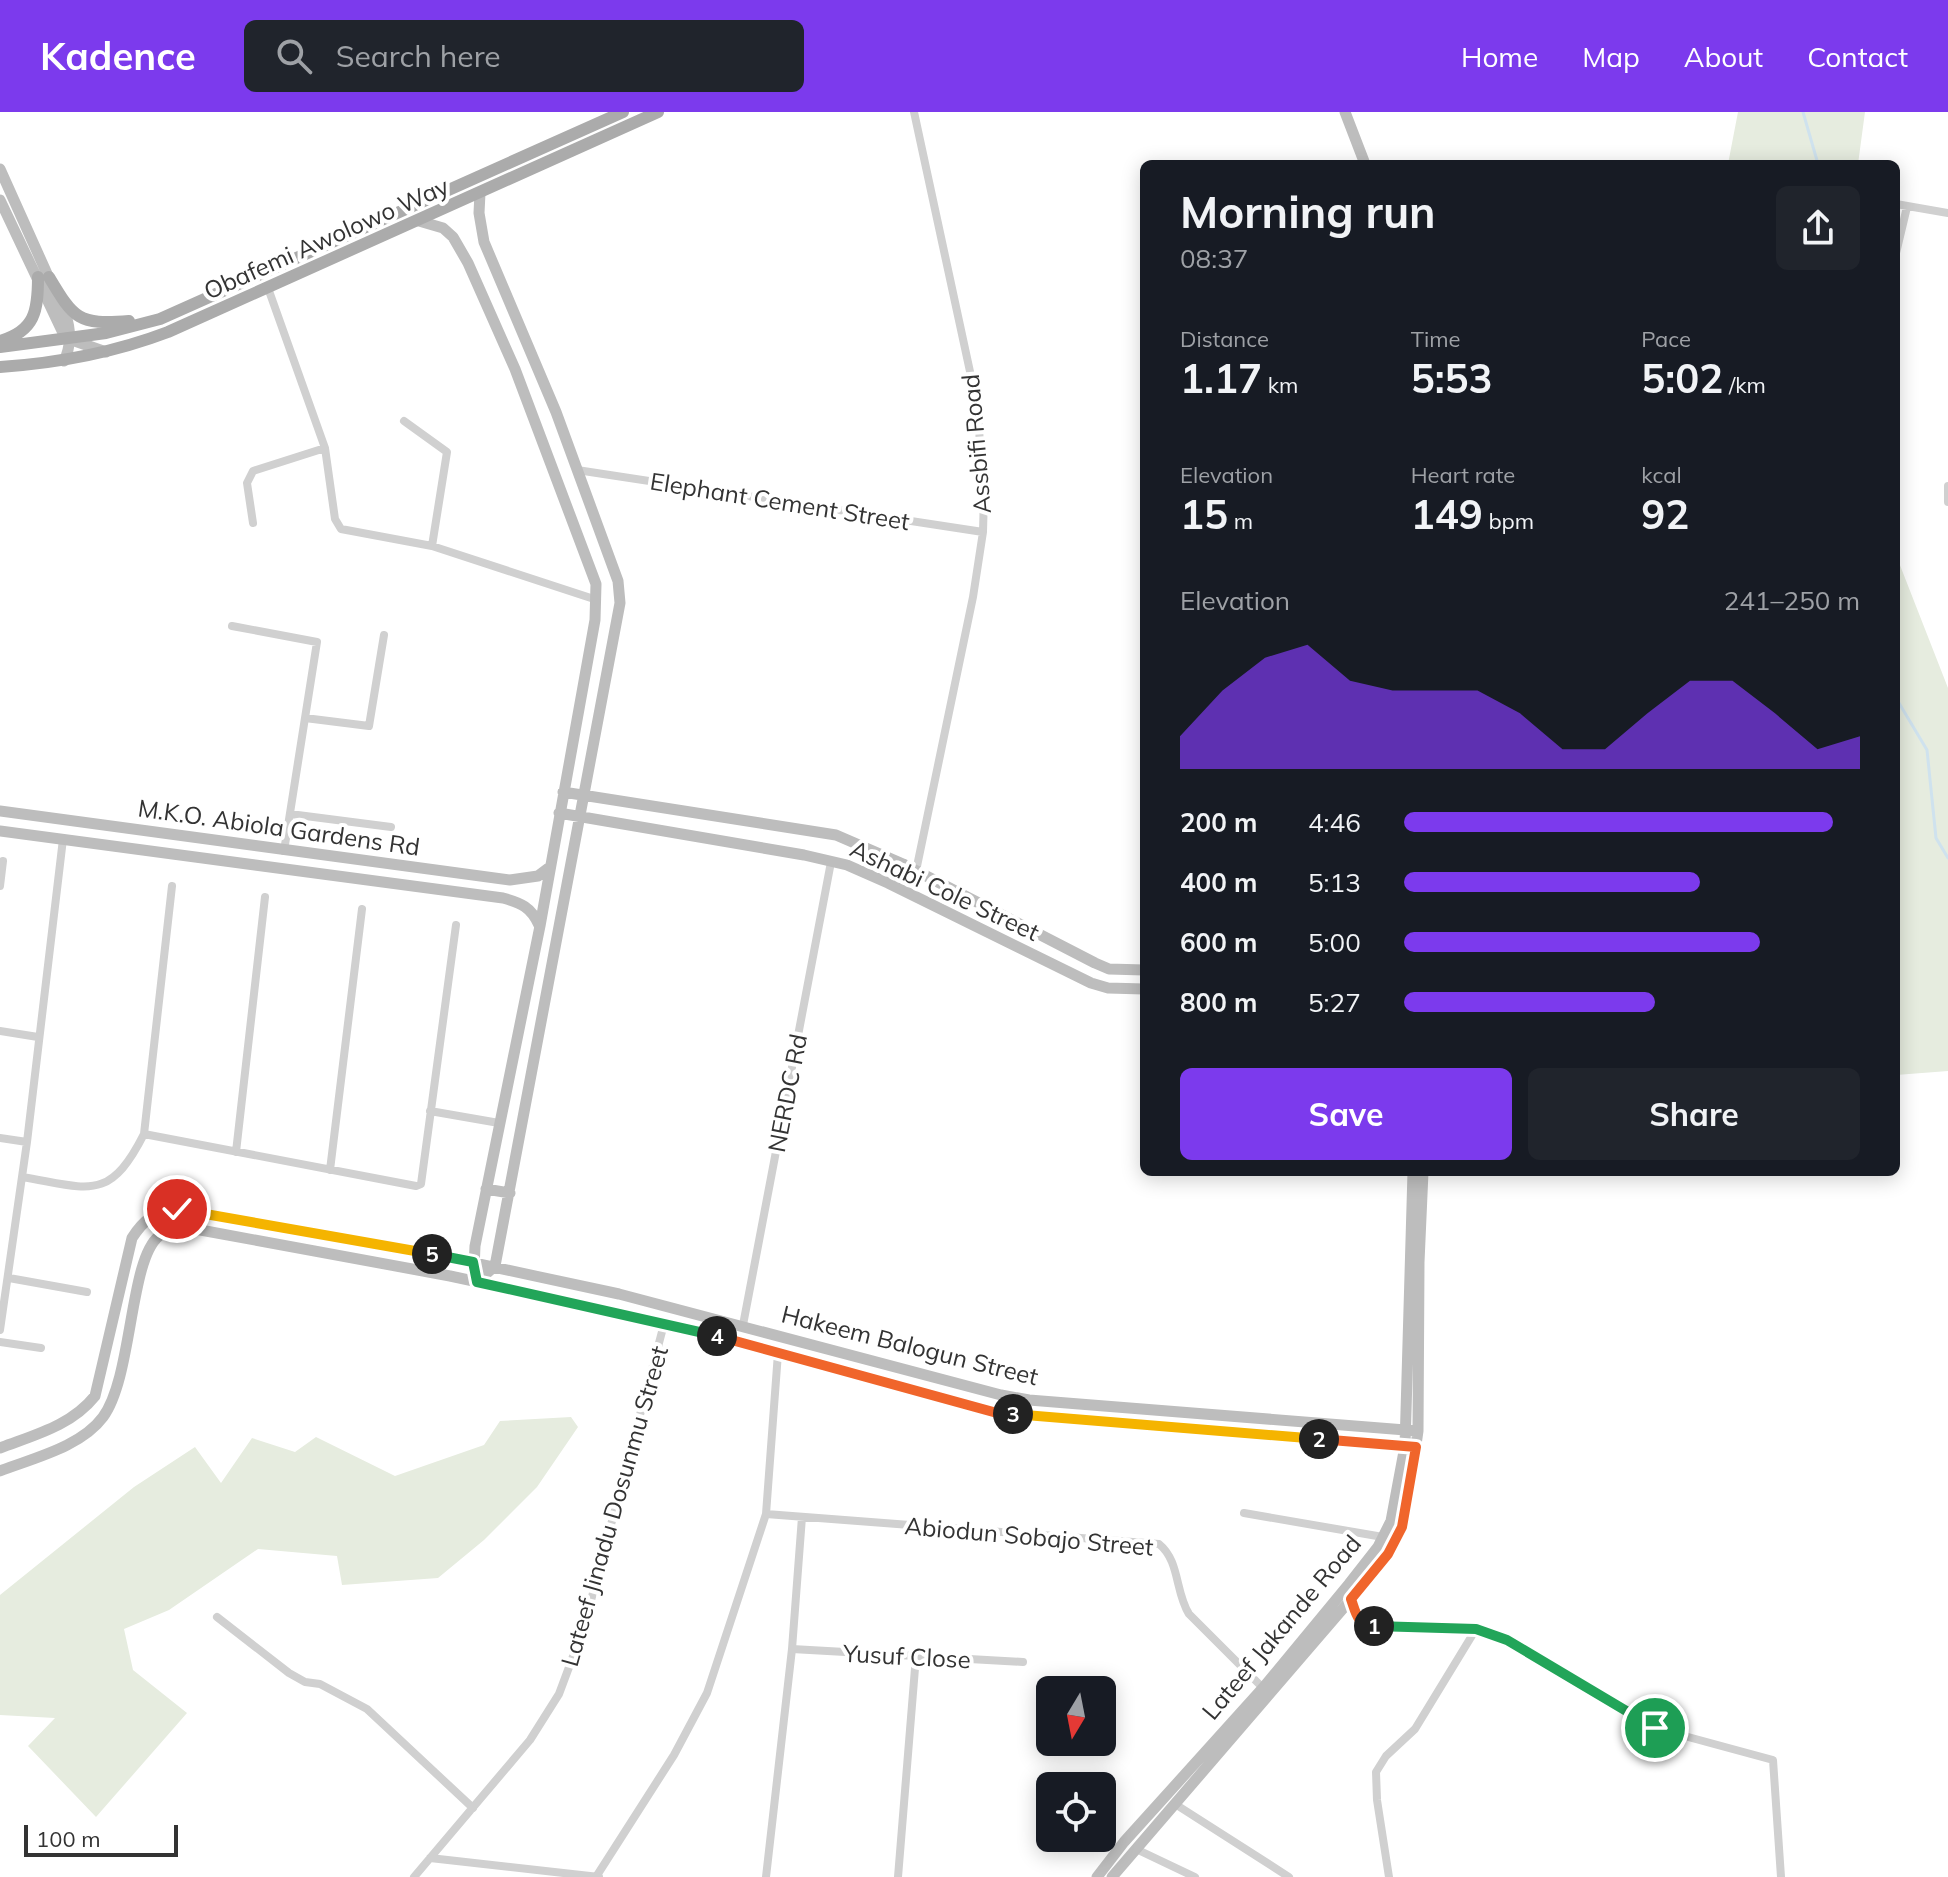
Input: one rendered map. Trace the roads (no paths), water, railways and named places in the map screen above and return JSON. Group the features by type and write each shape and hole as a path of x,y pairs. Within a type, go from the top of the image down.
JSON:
{"main road":[{"name":"Obafemi Awolowo Way","path":"0,347 69,339 160,319 621,112"},
{"name":"Obafemi Awolowo Way","path":"0,367 109,353 168,332 658,112"},
{"path":"43,277 77,316 90,321 160,319"},
{"path":"0,341 15,337 33,319 43,277"}],"street":[{"name":"Assbifi Road","path":"914,112 977,404 984,494 983,532 973,597 916,871"},
{"path":"1345,112 1363,160"},
{"path":"0,169 43,277 59,327 69,339 109,353"},
{"path":"477,1282 495,1266 620,603 614,567 556,412 500,282 480,225 480,193"},
{"path":"0,200 43,277"},
{"path":"1900,205 1948,213"},
{"path":"1900,236 1907,207"},
{"path":"419,221 443,228 453,237 481,290 515,369 585,553 596,584 597,600 540,926 473,1262 477,1282"},
{"path":"481,290 500,282"},
{"path":"268,288 325,448 335,519 341,529 432,546 597,600"},
{"path":"64,361 69,339"},
{"path":"404,421 447,452 432,546"},
{"path":"253,523 247,483 253,471 325,448"},
{"name":"Elephant Cement Street","path":"577,470 983,532"},
{"path":"1948,486 1948,502"},
{"path":"232,626 317,642 284,851"},
{"path":"305,718 369,726 384,635"},
{"name":"Ashabi Cole Street","path":"563,792 836,835 863,844 1095,963 1109,969 1140,970"},
{"path":"649,828 653,806"},
{"name":"M.K.O. Abiola Gardens Rd","path":"0,811 510,880 538,876 550,867"},
{"name":"Ashabi Cole Street","path":"559,813 831,862 888,883 1091,983 1108,988 1140,989"},
{"path":"290,814 391,827"},
{"name":"M.K.O. Abiola Gardens Rd","path":"0,831 503,898 525,905 540,926"},
{"path":"159,852 162,833"},
{"path":"0,1330 27,1142 63,839"},
{"path":"0,886 3,861"},
{"name":"NERDC Rd","path":"743,1325 831,862"},
{"path":"22,1177 84,1187 105,1184 121,1173 144,1134 172,886"},
{"path":"236,1152 265,897"},
{"path":"330,1170 362,909"},
{"path":"144,1134 416,1186 421,1184 456,925"},
{"path":"0,1031 38,1037"},
{"path":"430,1111 499,1123"},
{"path":"0,1138 27,1142"},
{"name":"Lateef Jakande Road","path":"1411,1431 1413,1176"},
{"name":"Lateef Jakande Road","path":"1112,1877 1351,1599 1388,1554 1402,1527 1411,1431 1423,1176"},
{"path":"486,1189 510,1193"},
{"name":"Hakeem Balogun Street","path":"0,1448 64,1422 83,1411 95,1396 132,1238 143,1221 156,1213 177,1209 495,1266 743,1325 874,1362 1029,1400 1411,1431"},
{"name":"Hakeem Balogun Street","path":"0,1471 79,1439 101,1421 113,1403 121,1378 150,1245 161,1233 176,1228 477,1282 664,1324 997,1413 1410,1447"},
{"path":"9,1278 87,1292"},
{"name":"Lateef Jinadu Dosunmu Street","path":"414,1877 530,1740 559,1694 584,1627 664,1324"},
{"path":"109,1335 128,1339"},
{"path":"0,1342 41,1348"},
{"name":"Hakeem Balogun Street","path":"598,1877 674,1755 707,1693 766,1514 778,1353"},
{"path":"868,1379 874,1362"},
{"path":"1241,1433 1243,1417"},
{"name":"Lateef Jakande Road","path":"1097,1877 1124,1842 1263,1688 1349,1584 1383,1537 1410,1447"},
{"path":"1244,1513 1383,1537"},
{"name":"Abiodun Sobajo Street","path":"766,1514 1159,1544 1167,1550 1172,1560 1181,1602 1189,1614 1263,1688"},
{"path":"766,1877 792,1649 802,1517"},
{"path":"1351,1599 1358,1619 1368,1625 1476,1629 1507,1640 1655,1728 1773,1760 1781,1877"},
{"path":"217,1617 305,1682 320,1684 367,1709 473,1808"},
{"path":"1389,1877 1377,1800 1376,1772 1386,1756 1415,1729 1476,1629"},
{"name":"Yusuf Close","path":"792,1649 1023,1662"},
{"path":"898,1877 916,1656"},
{"path":"1175,1804 1289,1877"},
{"path":"1136,1849 1195,1877"},
{"path":"430,1858 534,1873 598,1877"}],"waterway":[{"path":"1803,112 1817,160"},
{"path":"1900,705 1927,750 1936,838 1948,858"}]}
